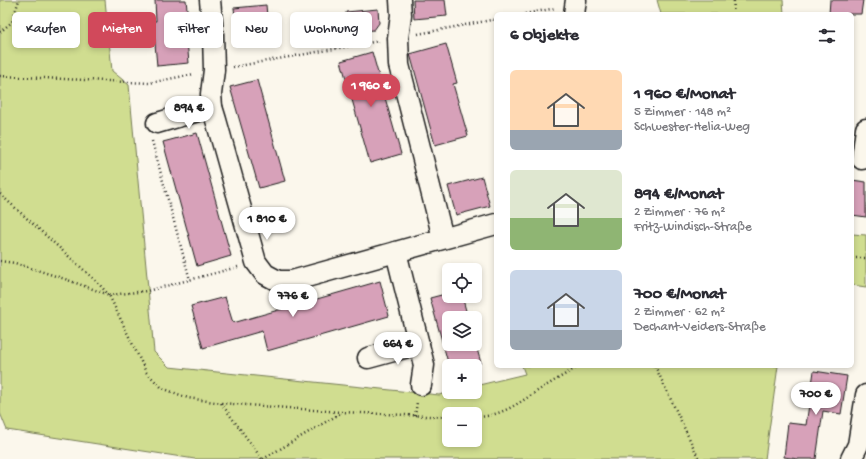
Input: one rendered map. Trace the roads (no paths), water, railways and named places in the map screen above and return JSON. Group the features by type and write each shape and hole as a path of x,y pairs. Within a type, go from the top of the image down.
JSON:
{"street":[{"path":"210,0 214,70 211,94 212,107 256,262 264,274 278,281 292,281 494,225"},
{"path":"400,0 401,15 398,38 399,65 443,238"},
{"path":"574,12 576,0"},
{"path":"158,123 212,107"},
{"path":"860,158 866,129"},
{"path":"396,252 424,365 421,385"},
{"path":"368,358 419,344"},
{"path":"852,459 858,445 866,395"}]}
